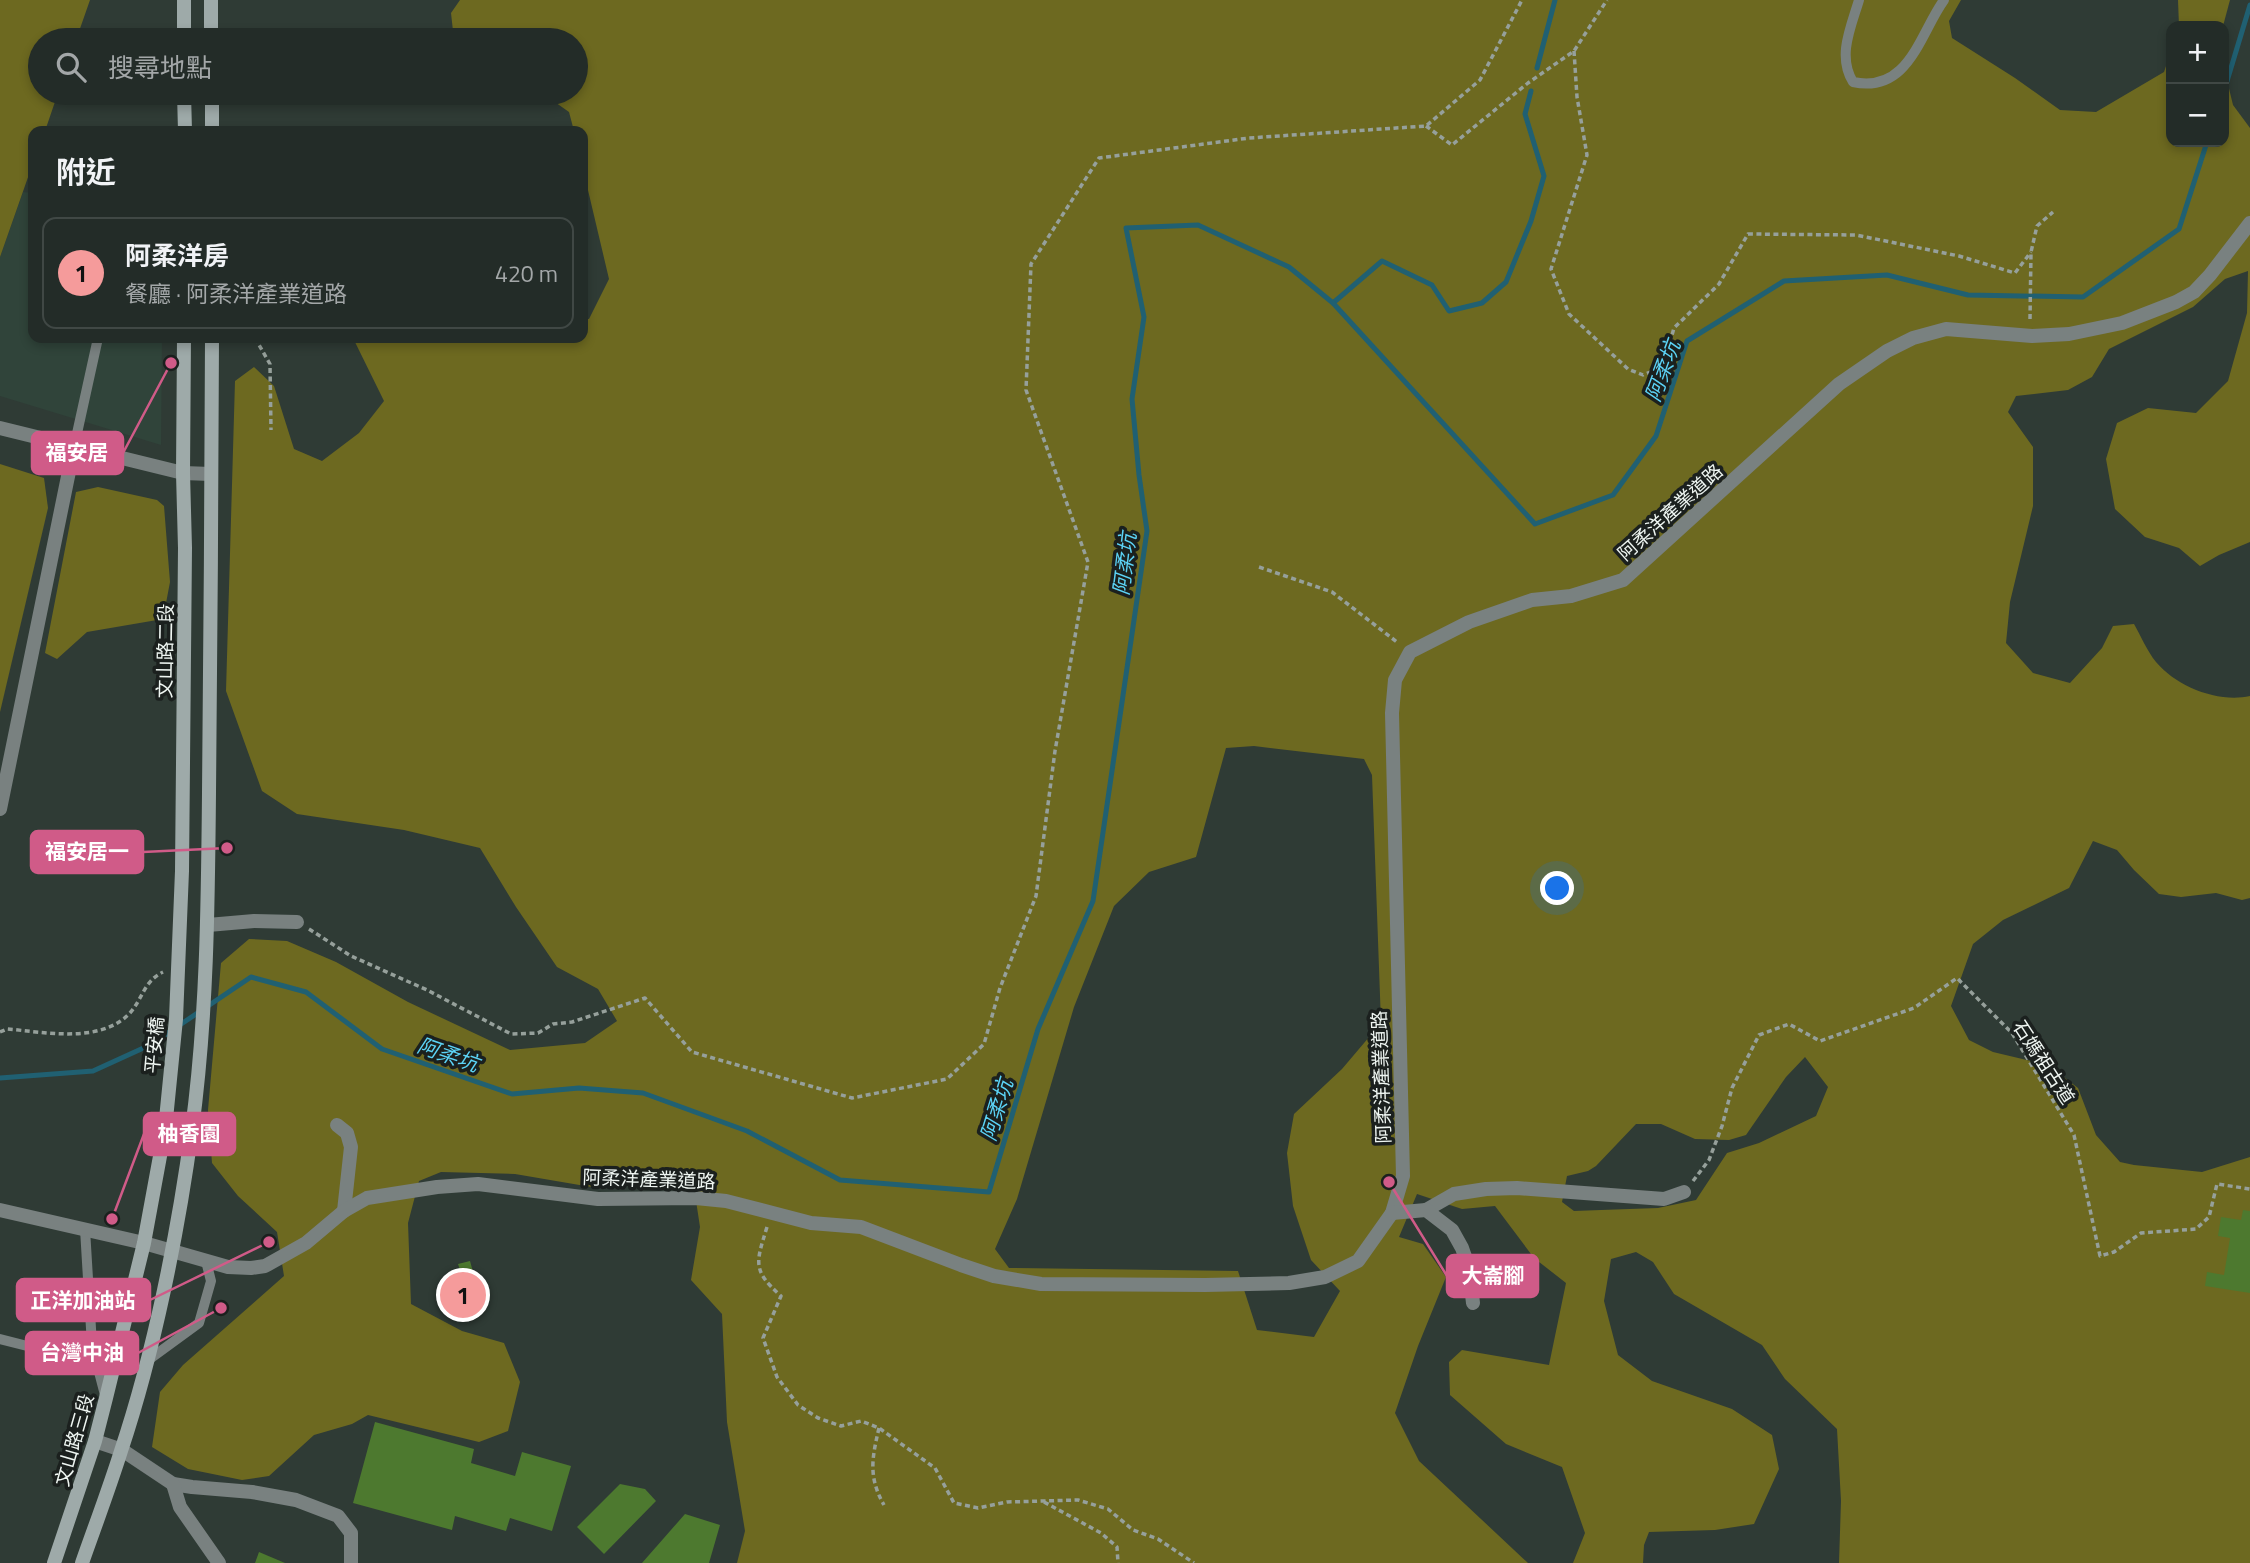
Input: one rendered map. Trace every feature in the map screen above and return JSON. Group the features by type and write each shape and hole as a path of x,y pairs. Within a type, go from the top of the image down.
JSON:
{"main road":[{"path":"184,0 184,28"},
{"path":"211,0 211,28"},
{"path":"184,105 185,126"},
{"path":"212,105 212,126"},
{"name":"文山路二段","path":"180,964 185,548 184,343"},
{"path":"82,1563 122,1450 147,1362 171,1251 193,1120 204,1020 208,925 213,546 212,343"},
{"name":"平安橋","path":"144,1243 165,1129 180,964"},
{"name":"文山路三段","path":"54,1563 95,1441 144,1243"}],"street":[{"name":"阿柔洋產業道路","path":"0,1210 144,1243 228,1267 265,1266 306,1243 344,1211 366,1198 437,1187 478,1184 598,1199 696,1198 726,1201 811,1223 861,1227 994,1276 1041,1283 1205,1285 1289,1283 1325,1277 1358,1261 1392,1213 1403,1176 1392,713 1395,680 1410,652 1469,622 1532,600 1571,596 1623,580 1839,384 1887,351 1913,338 1946,329 2032,336 2068,334 2122,323 2194,292 2250,223"},
{"path":"0,428 183,473 211,474"},
{"path":"0,809 74,447"},
{"path":"208,925 254,921 297,922"},
{"path":"337,1125 347,1133 351,1147 344,1211"},
{"path":"1392,1213 1426,1210 1454,1194 1486,1188 1664,1199 1684,1192"},
{"path":"1426,1210 1452,1230 1462,1248 1469,1268 1473,1303"},
{"path":"95,1441 122,1450 173,1484 296,1500 338,1516 351,1533 351,1563"},
{"path":"173,1484 180,1507 219,1563"}],"lane":[{"path":"1859,0 1847,40 1845,58 1846,70 1853,82 1866,85 1885,79 1909,63 1944,0"},
{"path":"74,447 97,343"},
{"path":"85,1229 92,1345 106,1398"},
{"path":"147,1362 199,1323 211,1281 206,1261"},
{"path":"0,1339 51,1352 92,1345"}],"path":[{"path":"297,922 351,956 427,990 512,1034 538,1033 553,1024 572,1022 645,998 692,1052 852,1098 947,1079 984,1044 1000,988 1036,896 1055,751 1088,562 1026,390 1031,264 1099,158 1248,138 1426,126 1480,80 1522,0"},
{"path":"1426,126 1452,145 1528,83 1574,51 1607,0"},
{"path":"1574,51 1577,97 1587,155 1550,269 1569,314 1628,369 1643,376 1662,367 1674,328 1719,284 1748,234 1856,235 1959,256 2015,273 2031,252"},
{"path":"2022,319 2031,320 2031,252 2036,226 2053,212"},
{"path":"258,343 270,364 271,430"},
{"path":"1259,567 1332,592 1410,652"},
{"path":"0,1032 103,1031 129,1014 151,978 180,964"},
{"name":"石媽祖古道","path":"1684,1192 1709,1160 1732,1088 1759,1035 1788,1024 1820,1041 1914,1008 1956,978 2012,1033 2074,1135 2100,1256 2114,1252 2141,1233 2196,1229 2209,1216 2217,1184 2250,1189"},
{"path":"771,1214 758,1254 761,1278 781,1296 763,1338 777,1377 798,1405 817,1418 841,1426 861,1421 879,1428 935,1468 954,1503 978,1508 1007,1502 1078,1500 1108,1509 1133,1530 1158,1539 1194,1563"},
{"path":"879,1428 872,1460 876,1489 884,1504"},
{"path":"1042,1501 1101,1533 1117,1546 1118,1563"}],"shaded area":[{"path":"0,0 90,0 80,28 28,28 28,105 54,105 47,126 28,126 28,177 0,257"},
{"path":"460,0 1961,0 1949,21 1952,38 2060,110 2096,112 2164,72 2166,66 2166,147 2229,147 2229,89 2233,105 2250,128 2250,542 2200,566 2179,548 2145,537 2115,509 2106,459 2117,423 2148,408 2196,413 2228,381 2247,313 2248,271 2225,279 2193,307 2109,349 2092,377 2068,390 2016,396 2008,412 2033,447 2033,506 2010,602 2006,643 2033,673 2070,683 2102,648 2113,626 2134,624 2153,658 2175,679 2212,695 2238,698 2250,696 2250,898 2242,900 2216,893 2181,897 2159,894 2117,850 2093,841 2069,888 2003,920 1973,944 1951,1006 1969,1040 1993,1052 2048,1065 2078,1088 2096,1135 2120,1162 2202,1172 2250,1157 2250,1563 1839,1563 1841,1501 1837,1429 1785,1379 1762,1345 1674,1294 1653,1262 1636,1252 1611,1259 1604,1301 1618,1355 1652,1381 1732,1409 1772,1435 1779,1469 1754,1524 1715,1530 1649,1532 1644,1545 1643,1563 1573,1563 1585,1533 1562,1467 1506,1444 1450,1395 1449,1362 1462,1350 1549,1365 1566,1283 1534,1258 1495,1206 1462,1209 1417,1194 1399,1237 1423,1244 1446,1277 1395,1413 1419,1461 1528,1563 737,1563 745,1531 727,1422 722,1314 691,1280 700,1227 693,1181 597,1188 515,1174 441,1172 419,1181 408,1223 411,1304 462,1331 504,1343 520,1382 508,1431 479,1442 368,1415 352,1424 314,1435 269,1476 242,1480 188,1469 152,1447 160,1392 183,1365 284,1276 277,1232 238,1196 212,1163 208,1110 221,963 249,939 287,941 336,962 408,1002 510,1050 585,1043 617,1021 598,989 557,967 480,848 404,830 297,814 262,791 226,691 235,381 254,367 274,386 294,449 322,461 359,433 384,401 355,343 588,343 588,319 609,279 588,190 588,126 573,126 569,112 559,105 588,105 588,28 453,28 451,13","holes":["1254,746 1364,759 1372,775 1381,1023 1342,1069 1294,1114 1287,1153 1293,1206 1311,1260 1340,1291 1314,1337 1257,1330 1238,1271 1009,1268 995,1249 1017,1199 1074,1007 1114,906 1149,872 1196,857 1226,748","1805,1057 1828,1087 1816,1116 1759,1143 1727,1153 1696,1200 1658,1208 1574,1211 1562,1202 1567,1176 1588,1171 1596,1166 1636,1124 1661,1124 1695,1139 1729,1140 1746,1135 1786,1077"]},
{"path":"2178,0 2230,0 2224,21 2179,21"},
{"path":"23,192 28,192 28,343 162,343 161,445 0,396 0,257"},
{"path":"0,464 44,478 48,508 0,712"},
{"path":"98,487 157,500 164,506 170,582 163,619 87,632 57,659 45,653 76,492"}],"building":[{"path":"2243,1210 2250,1211 2250,1293 2205,1286 2207,1272 2224,1275 2230,1238 2218,1236 2221,1217 2241,1220"},
{"path":"470,1261 483,1308 452,1316 442,1282 462,1276 458,1264"},
{"path":"375,1422 474,1449 471,1463 515,1476 522,1452 571,1466 552,1531 510,1518 506,1531 455,1516 452,1530 353,1503"},
{"path":"620,1484 645,1489 656,1501 604,1554 577,1527"},
{"path":"685,1514 720,1525 709,1563 642,1563"},
{"path":"259,1552 285,1563 255,1563"}],"waterway":[{"path":"1537,68 1555,0"},
{"name":"阿柔坑","path":"2226,84 2250,5"},
{"path":"1333,303 1382,261 1432,285 1449,311 1482,303 1506,282 1531,221 1544,176 1525,114 1531,91"},
{"name":"阿柔坑","path":"0,1078 93,1071 150,1045 251,977 306,992 382,1049 512,1094 579,1088 643,1093 747,1131 840,1180 989,1192 1038,1029 1093,901 1147,531 1132,399 1144,317 1126,228 1198,225 1289,267 1333,303 1535,524 1613,495 1656,436 1687,341 1784,281 1887,275 1968,295 2083,297 2179,229 2205,147"}],"place":[{"name":"福安居","path":"171,363"},
{"name":"福安居一","path":"227,848"},
{"name":"大崙腳","path":"1389,1182"},
{"name":"柚香園","path":"112,1219"},
{"name":"正洋加油站","path":"269,1242"},
{"name":"阿柔洋房","path":"463,1295"},
{"name":"台灣中油","path":"221,1308"}]}
